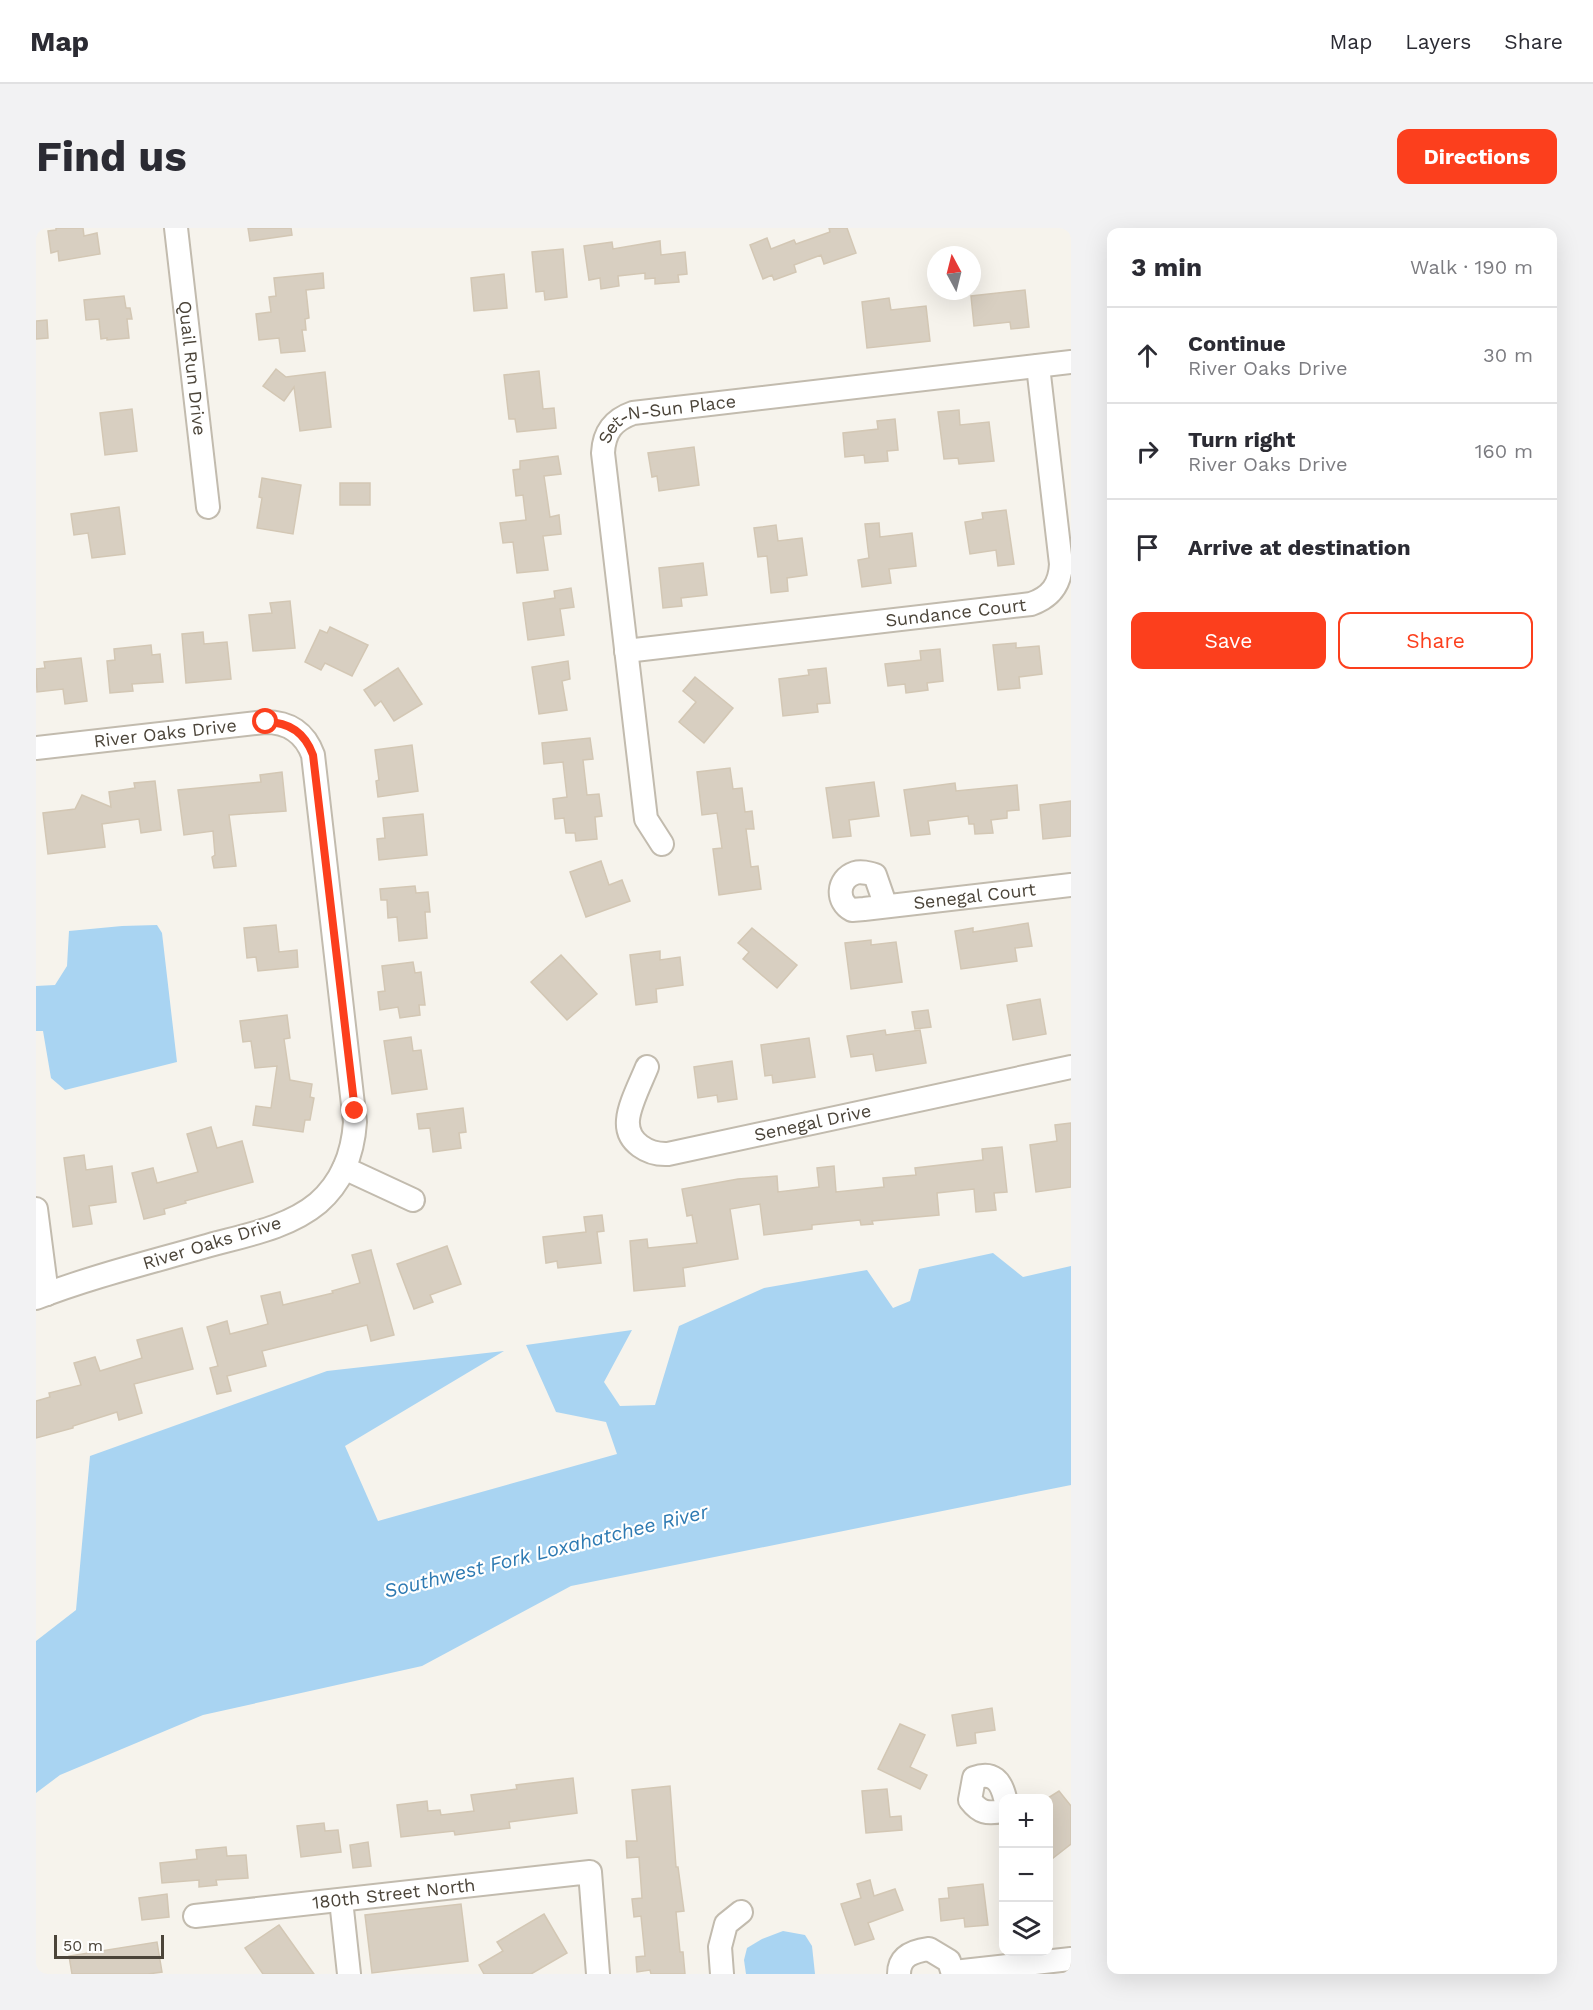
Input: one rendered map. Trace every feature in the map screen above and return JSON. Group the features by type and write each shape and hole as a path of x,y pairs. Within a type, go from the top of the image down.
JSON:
{"street":[{"name":"Quail Run Drive","path":"176,228 208,507"},
{"name":"Set-N-Sun Place","path":"662,844 646,819 626,651 603,453 607,432 613,423 633,413 1071,362"},
{"name":"Sundance Court","path":"626,651 1042,601 1057,584 1060,564 1038,366"},
{"name":"River Oaks Drive","path":"36,748 266,722 286,724 304,737 313,755 355,1111 354,1134 344,1168 335,1184 318,1202 288,1221 257,1232 102,1275 41,1296"},
{"name":"Senegal Court","path":"878,907 1071,885"},
{"name":"Senegal Drive","path":"647,1067 628,1119 628,1129 639,1146 647,1152 658,1155 1071,1067"},
{"path":"344,1168 412,1200"},
{"path":"36,1209 41,1296"},
{"path":"999,1811 989,1814 978,1810 970,1800 974,1778 983,1775 991,1776 1002,1785 1004,1794"},
{"name":"180th Street North","path":"195,1916 590,1872 598,1974"},
{"path":"341,1900 349,1974"},
{"path":"722,1974 720,1947 726,1924 741,1912"},
{"path":"899,1974 899,1967 905,1957 914,1952 929,1949 949,1961 954,1973 1024,1958 1071,1959"}],"water":[{"path":"157,925 162,933 177,1062 65,1090 51,1078 43,1031 36,1031 36,986 55,985 67,966 69,931"},
{"name":"Southwest Fork Loxahatchee River","path":"993,1253 1023,1277 1071,1266 1071,1485 571,1586 422,1666 203,1715 60,1775 36,1793 36,1641 76,1610 90,1456 327,1371 504,1351 345,1446 378,1521 617,1454 606,1422 556,1412 526,1345 632,1330 604,1382 620,1406 655,1405 679,1326 764,1288 867,1270 893,1308 910,1301 919,1269"},
{"path":"783,1931 805,1935 812,1946 815,1974 746,1974 744,1960 747,1948"}],"building":[{"path":"56,228 83,228 84,236 97,233 100,254 59,261 58,251 51,253 48,231 56,230"},
{"path":"248,228 291,228 292,235 250,241"},
{"path":"829,228 847,228 856,253 824,264 821,255 794,265 796,272 774,280 772,275 763,279 750,245 767,238 771,249 794,240 796,244 830,232"},
{"path":"660,241 661,255 685,252 687,274 678,275 679,282 655,284 655,278 645,279 645,273 618,276 619,286 601,289 600,278 589,280 584,246 612,242 613,249"},
{"path":"563,249 567,297 545,300 544,291 536,292 532,252"},
{"path":"323,273 324,288 306,290 309,318 305,319 306,330 302,330 305,351 281,353 279,338 259,340 256,314 271,312 269,297 276,296 274,278"},
{"path":"504,274 507,308 474,311 471,278"},
{"path":"1025,290 1029,327 1011,329 1010,322 974,326 971,300 981,300 981,295"},
{"path":"124,296 126,308 130,308 132,319 127,319 129,338 101,339 99,319 86,320 84,300"},
{"path":"889,298 891,310 926,306 930,341 867,348 862,302"},
{"path":"47,320 48,338 36,339 36,321"},
{"path":"276,369 286,377 325,372 331,427 300,431 294,387 284,401 263,386"},
{"path":"539,371 543,409 554,408 556,428 517,432 515,419 509,419 504,375"},
{"path":"132,409 137,451 105,455 100,413"},
{"path":"959,410 960,425 989,422 994,461 959,464 958,458 944,459 938,412"},
{"path":"895,419 898,450 887,451 888,461 865,463 864,455 845,457 843,433 878,429 877,421"},
{"path":"694,447 699,485 659,491 657,476 652,477 648,453"},
{"path":"558,456 561,474 544,476 550,517 559,515 561,534 543,536 548,570 517,573 513,542 503,543 500,523 526,520 523,495 516,496 513,470 520,469 520,461"},
{"path":"262,478 301,485 293,534 257,528 262,498 259,497"},
{"path":"340,483 370,483 370,505 340,505"},
{"path":"119,507 125,554 92,558 88,533 74,535 71,514"},
{"path":"1006,510 1014,564 998,566 996,550 970,554 965,522 983,519 982,513"},
{"path":"879,523 880,537 912,533 916,566 889,569 891,583 862,587 858,560 869,558 865,524"},
{"path":"776,525 778,541 802,538 807,575 787,578 788,591 771,593 767,556 758,557 754,528"},
{"path":"703,563 707,595 681,598 682,606 663,608 659,568"},
{"path":"571,588 574,607 560,609 564,635 528,640 523,603 555,598 554,591"},
{"path":"290,601 295,648 253,651 249,615 272,613 270,603"},
{"path":"330,627 368,645 352,676 325,663 321,670 305,662 320,630 327,633"},
{"path":"203,632 204,644 227,642 231,679 186,683 182,634"},
{"path":"1016,643 1016,648 1039,646 1042,674 1019,677 1020,688 998,690 993,645"},
{"path":"151,645 152,655 160,654 163,682 132,684 133,691 110,693 107,661 115,660 114,649"},
{"path":"940,649 943,681 927,683 928,690 906,693 905,684 888,686 885,664 921,660 920,651"},
{"path":"81,658 87,701 65,704 63,689 37,692 36,669 45,668 44,662"},
{"path":"568,661 570,679 562,681 567,710 539,714 532,667"},
{"path":"398,668 422,704 394,721 381,701 375,706 364,690"},
{"path":"826,668 830,703 817,704 818,712 783,716 779,679 809,675 808,670"},
{"path":"695,677 733,708 704,743 679,722 696,702 683,691"},
{"path":"590,738 593,759 583,760 587,795 599,794 602,816 595,817 597,839 576,841 575,833 566,833 564,818 555,819 553,799 567,797 563,762 544,764 542,743"},
{"path":"412,745 418,791 378,797 376,781 379,780 375,750"},
{"path":"730,768 733,789 742,788 745,812 752,811 754,829 746,829 751,867 758,866 761,889 719,895 713,849 722,848 717,813 702,815 697,772"},
{"path":"282,772 286,811 229,815 236,866 214,868 213,831 184,835 178,790 261,782 260,775"},
{"path":"155,781 161,830 141,833 139,819 102,824 105,847 48,854 43,813 75,809 82,795 111,807 109,792 135,788 134,783"},
{"path":"874,782 879,816 849,820 851,836 833,838 826,788"},
{"path":"955,783 956,791 1017,785 1019,810 1007,811 1007,818 991,820 993,833 975,834 974,824 969,824 968,816 928,821 930,834 911,836 904,790"},
{"path":"1071,801 1071,836 1043,839 1040,805"},
{"path":"423,814 427,855 379,860 377,839 385,838 383,818"},
{"path":"601,861 609,885 622,880 630,901 586,917 570,872"},
{"path":"415,886 416,893 428,892 430,912 425,912 427,938 399,941 397,917 388,918 387,900 381,900 380,889"},
{"path":"1028,923 1032,946 1015,948 1017,961 961,969 955,931 973,928 973,932"},
{"path":"276,925 279,952 297,950 298,967 258,971 256,957 247,958 244,928"},
{"path":"752,928 797,965 777,988 743,959 749,952 738,943"},
{"path":"871,940 871,945 896,942 902,982 851,989 845,943"},
{"path":"660,951 660,960 680,957 683,985 656,989 657,1002 636,1005 630,955"},
{"path":"561,955 597,994 567,1020 531,982"},
{"path":"413,962 415,973 421,972 425,1005 419,1005 420,1015 400,1018 398,1007 380,1010 378,992 385,991 382,966"},
{"path":"1040,999 1046,1034 1013,1040 1007,1005"},
{"path":"928,1010 931,1027 915,1029 912,1012"},
{"path":"287,1015 290,1038 284,1039 290,1080 312,1084 310,1097 314,1098 310,1120 305,1120 303,1132 253,1125 256,1106 271,1108 277,1066 255,1068 251,1041 243,1042 240,1021"},
{"path":"885,1030 886,1035 920,1030 926,1063 876,1071 873,1054 851,1057 847,1036"},
{"path":"411,1037 413,1051 421,1050 427,1089 392,1094 384,1041"},
{"path":"809,1038 815,1077 773,1083 772,1075 765,1076 761,1045"},
{"path":"732,1061 737,1099 718,1102 717,1095 698,1098 694,1067"},
{"path":"463,1108 466,1132 459,1133 461,1148 433,1152 430,1128 419,1129 417,1114"},
{"path":"1071,1123 1071,1187 1036,1192 1030,1145 1057,1141 1055,1125"},
{"path":"211,1127 217,1148 242,1141 253,1182 185,1201 186,1203 164,1209 165,1214 144,1219 132,1173 153,1168 157,1183 198,1172 187,1134"},
{"path":"1002,1147 1007,1192 994,1193 996,1210 976,1212 974,1189 937,1193 939,1215 872,1221 873,1224 861,1225 860,1220 812,1225 812,1229 764,1235 760,1204 730,1209 738,1259 683,1268 685,1286 634,1291 630,1241 647,1239 648,1248 697,1243 692,1215 687,1216 682,1189 738,1179 777,1176 778,1192 819,1187 817,1168 834,1166 836,1192 884,1187 883,1178 916,1175 915,1168 983,1160 982,1149"},
{"path":"84,1155 86,1170 112,1166 116,1202 89,1206 92,1224 73,1227 64,1158"},
{"path":"602,1215 604,1231 597,1232 601,1263 558,1268 557,1261 546,1263 543,1237 586,1232 584,1217"},
{"path":"447,1246 461,1284 430,1295 433,1302 414,1309 397,1264"},
{"path":"371,1250 394,1335 371,1341 367,1325 262,1351 266,1366 227,1376 231,1391 217,1394 210,1368 218,1366 207,1327 227,1321 230,1334 268,1324 261,1296 280,1292 283,1305 333,1293 332,1291 360,1283 352,1255"},
{"path":"182,1328 193,1369 134,1384 142,1413 119,1420 117,1412 36,1438 36,1401 50,1397 49,1393 81,1385 74,1363 95,1357 100,1371 142,1358 137,1340"},
{"path":"992,1708 995,1730 975,1733 976,1743 957,1746 952,1715"},
{"path":"900,1724 925,1735 910,1767 927,1775 920,1789 878,1769"},
{"path":"573,1778 577,1813 509,1822 510,1828 455,1835 454,1831 401,1837 397,1805 427,1801 428,1811 440,1810 441,1815 474,1811 471,1795 517,1789 516,1785"},
{"path":"670,1786 676,1867 678,1867 684,1911 676,1912 685,1974 651,1974 650,1970 637,1972 636,1957 645,1956 641,1916 634,1917 632,1899 642,1898 639,1857 627,1858 626,1841 637,1841 632,1790"},
{"path":"887,1789 890,1817 901,1816 902,1830 866,1833 862,1791"},
{"path":"1059,1791 1071,1806 1071,1844 1053,1858 1053,1848 1053,1795"},
{"path":"324,1823 325,1831 338,1830 341,1852 301,1857 297,1826"},
{"path":"368,1842 371,1866 353,1868 350,1845"},
{"path":"226,1847 227,1856 246,1855 248,1878 216,1880 217,1885 199,1887 199,1880 162,1883 160,1863 197,1859 196,1850"},
{"path":"870,1880 874,1896 895,1889 903,1910 868,1923 874,1939 855,1945 841,1904 861,1898 857,1884"},
{"path":"983,1884 988,1925 965,1927 964,1918 941,1921 939,1899 949,1898 948,1888"},
{"path":"167,1894 169,1917 142,1920 139,1898"},
{"path":"461,1904 468,1961 372,1973 365,1915"},
{"path":"544,1914 567,1953 531,1974 484,1974 479,1965 503,1951 497,1942"},
{"path":"279,1925 314,1974 263,1974 245,1948"},
{"path":"157,1942 162,1972 72,1974 69,1956"}],"route":[{"path":"266,722 286,724 296,730 304,737 313,755 355,1111"}]}
